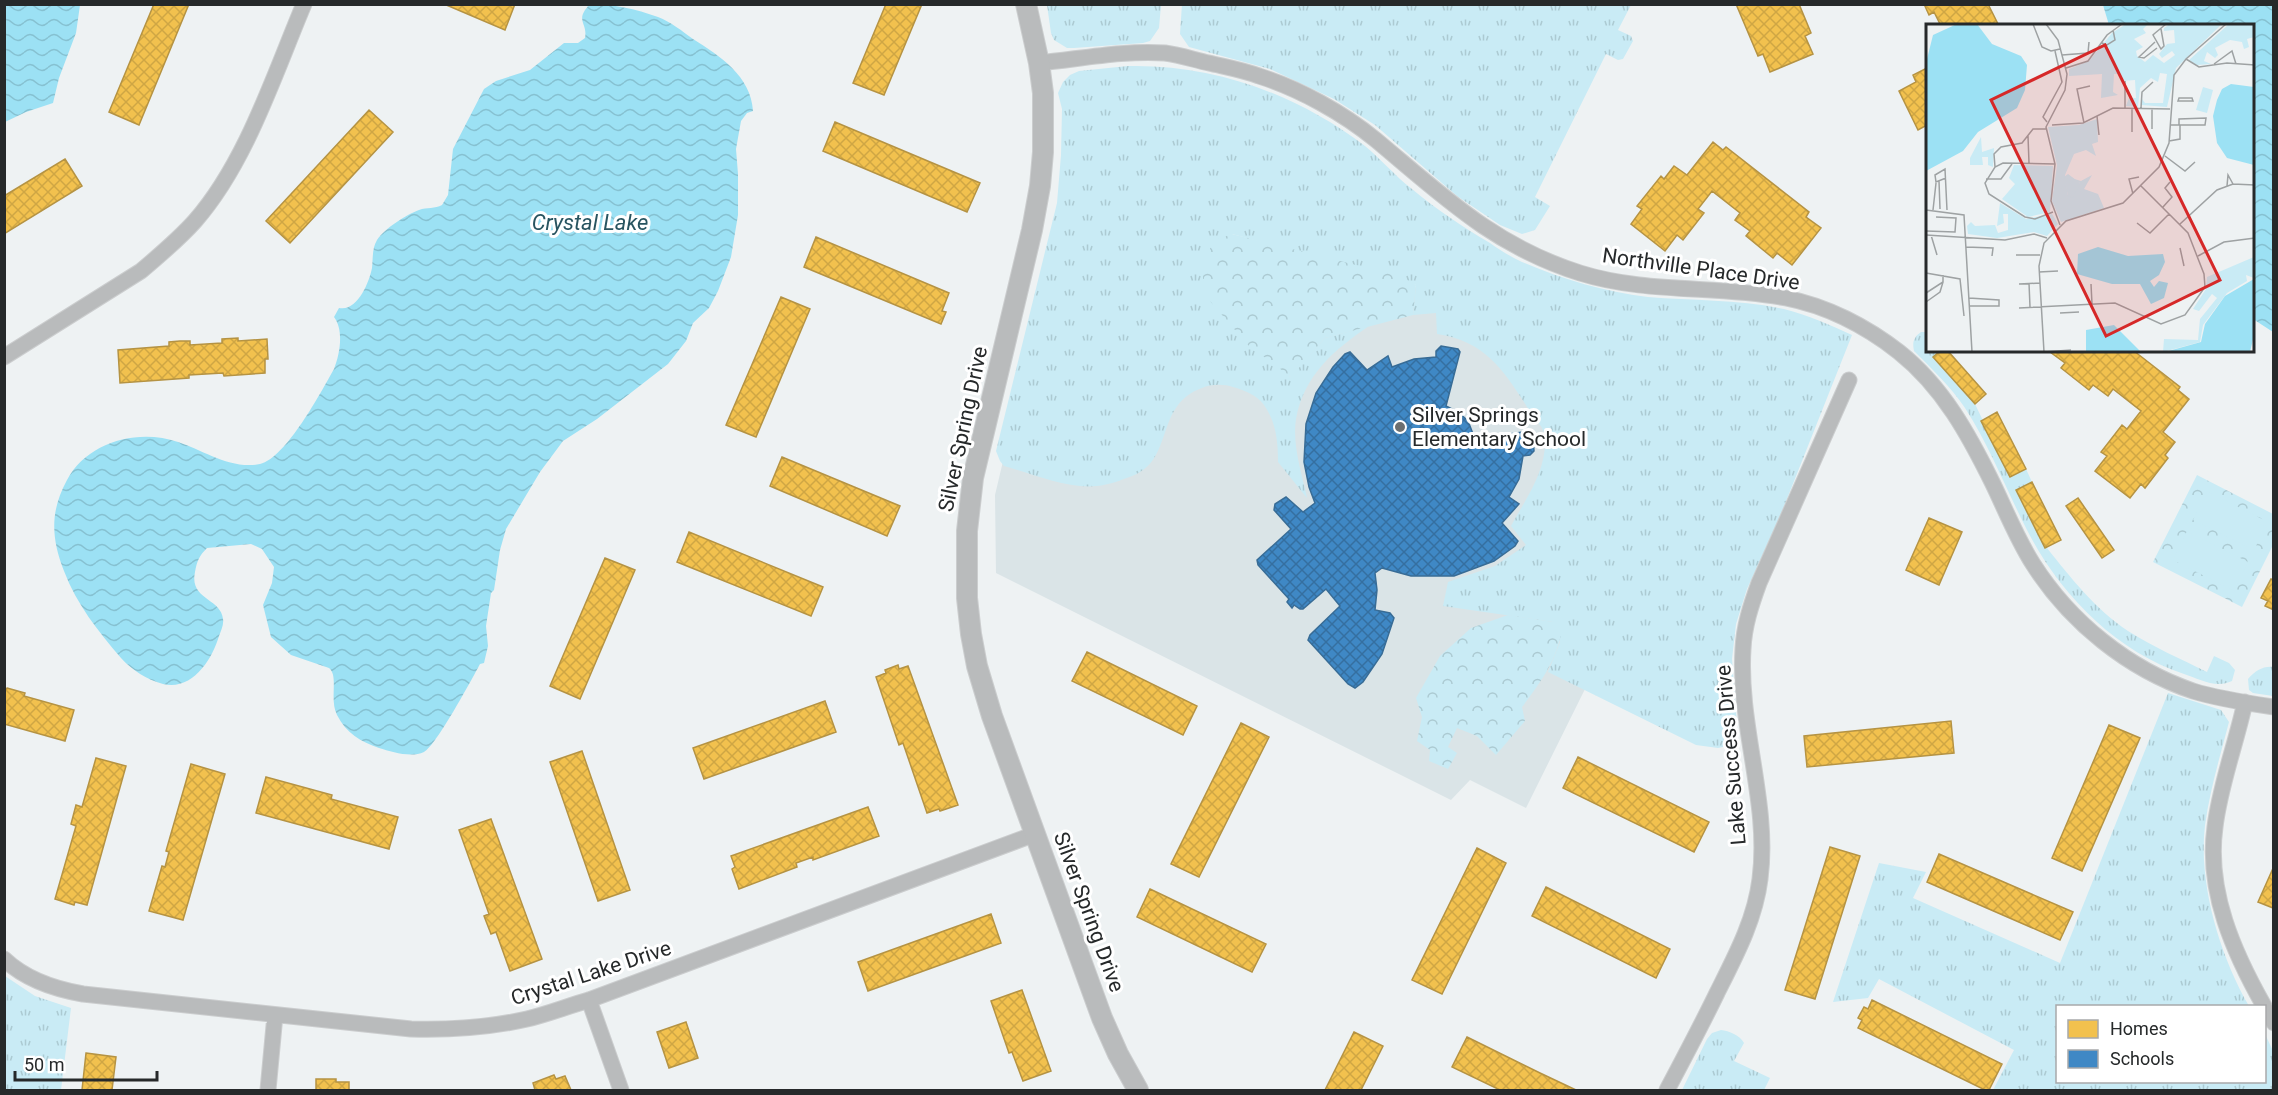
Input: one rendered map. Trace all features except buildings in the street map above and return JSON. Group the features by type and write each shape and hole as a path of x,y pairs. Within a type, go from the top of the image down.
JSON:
{"street":[{"path":"4,357 141,271 162,254 195,220 220,187 238,157 304,4"},
{"name":"Silver Spring Drive","path":"1026,4 1040,63 1044,123 1040,186 1032,230 973,478 967,541 967,597 970,634 992,717 1102,1018 1138,1090"},
{"name":"Northville Place Drive","path":"1040,63 1165,53 1260,76 1309,97 1343,117 1374,138 1463,213 1537,257 1605,279 1668,288 1750,293 1789,299 1827,310 1844,318 1897,351 1933,384 1953,410 1972,442 2030,560 2072,614 2110,648 2153,674 2194,691 2274,707"},
{"name":"Lake Success Drive","path":"1667,1090 1738,951 1753,914 1760,879 1761,828 1742,675 1743,649 1750,609 1759,583 1849,380"},
{"path":"2245,702 2218,806 2214,830 2214,853 2218,892 2228,932 2243,970 2263,1005"},
{"name":"Crystal Lake Drive","path":"4,959 35,981 58,989 99,996 411,1029 462,1029 496,1025 529,1019 589,1000 1035,834"},
{"path":"589,1000 621,1090"},
{"path":"2266,1010 2274,1023"},
{"path":"268,1090 275,1015"}],"shaded area":[{"name":"Silver Springs Elementary School","path":"1067,191 1501,311 1818,360 1587,685 1526,808 1470,780 1451,800 996,573 995,495"}],"green space":[{"path":"1182,4 1631,5 1618,30 1631,36 1633,41 1623,59 1618,60 1606,54 1535,197 1550,206 1535,230 1522,234 1500,225 1457,196 1375,125 1334,99 1270,69 1189,47 1180,34"},
{"path":"1047,5 1161,5 1159,28 1150,41 1143,43 1067,48 1054,40"},
{"path":"1128,66 1192,70 1223,77 1282,97 1311,111 1365,146 1406,184 1450,218 1514,258 1552,274 1632,295 1733,302 1784,309 1810,317 1852,335 1781,514 1747,589 1736,624 1732,659 1737,726 1727,746 1718,748 1696,745 1548,672 1560,642 1553,622 1443,606 1448,582 1495,566 1526,545 1511,526 1539,473 1545,449 1545,434 1511,383 1492,360 1469,343 1437,334 1436,313 1413,315 1416,285 1232,234 1290,377 1325,338 1369,326 1344,344 1322,365 1306,389 1300,403 1295,439 1307,498 1278,462 1276,432 1264,405 1250,393 1226,385 1213,385 1187,396 1170,419 1154,458 1145,468 1124,479 1097,486 1074,485 1004,466 996,451 1057,203 1062,109 1058,93 1063,82 1070,75 1079,71"},
{"path":"1232,234 1400,276 1416,285 1413,315 1325,338 1291,377 1248,345 1203,293 1203,267 1213,241"},
{"path":"1921,332 1926,332 1926,352 1939,352 1933,357 1975,404 2010,477 2026,469 2032,482 2017,491 2045,548 2084,592 2128,631 2177,658 2207,672 2214,656 2229,663 2235,670 2232,681 2220,684 2208,682 2159,664 2112,635 2073,597 2055,576 2040,553 1965,408 1947,385 1914,351 1914,340"},
{"path":"2197,475 2273,514 2273,545 2242,607 2153,562"},
{"path":"2207,491 2268,522 2254,550 2193,520"},
{"path":"2187,531 2248,562 2234,591 2173,560"},
{"path":"1508,615 1553,622 1562,629 1552,661 1542,680 1522,707 1525,721 1496,755 1477,736 1457,728 1448,747 1457,753 1448,769 1429,761 1430,750 1417,741 1422,717 1416,698 1440,656 1471,628"},
{"path":"2273,667 2273,696 2253,693 2249,690 2248,679 2256,671"},
{"path":"2168,693 2221,710 2229,722 2207,812 2205,871 2208,895 2220,942 2248,1005 2056,1005 2056,1083 2266,1083 2266,1036 2273,1051 2273,1090 1993,1090 2014,1050 1879,979 1868,998 1833,1002 1879,863 1926,872 1913,898 2060,963"},
{"path":"5,976 35,996 71,1008 61,1090 5,1090"},
{"path":"1721,1030 1734,1034 1744,1043 1734,1061 1770,1078 1764,1090 1682,1090 1707,1039 1712,1033"}],"water":[{"path":"5,4 80,5 76,33 59,78 53,103 5,122"},
{"name":"Crystal Lake","path":"590,4 633,9 667,21 723,60 747,87 753,111 747,113 741,121 736,149 738,215 731,257 709,308 693,323 686,341 668,364 597,419 563,441 540,472 506,529 500,550 494,590 491,593 486,626 488,646 484,663 480,664 437,738 424,752 402,754 366,743 345,727 335,709 333,676 329,668 291,655 271,637 263,605 272,583 274,567 262,549 251,544 207,548 200,556 194,581 201,594 221,612 223,621 216,645 199,672 183,683 173,685 157,682 135,671 121,658 89,617 69,583 60,559 54,525 61,491 67,480 87,456 100,448 131,438 163,438 228,462 249,465 260,464 281,450 302,423 334,369 340,335 334,317 339,308 351,306 357,301 365,288 372,268 373,250 377,240 390,227 408,215 422,209 442,205 448,195 453,149 484,89 496,81 530,70 564,43 578,43 585,38 582,18"},
{"path":"2103,5 2273,5 2273,332 2254,320 2254,24 2109,24"}],"place":[{"name":"Silver Springs Elementary School","path":"1400,427"}]}
